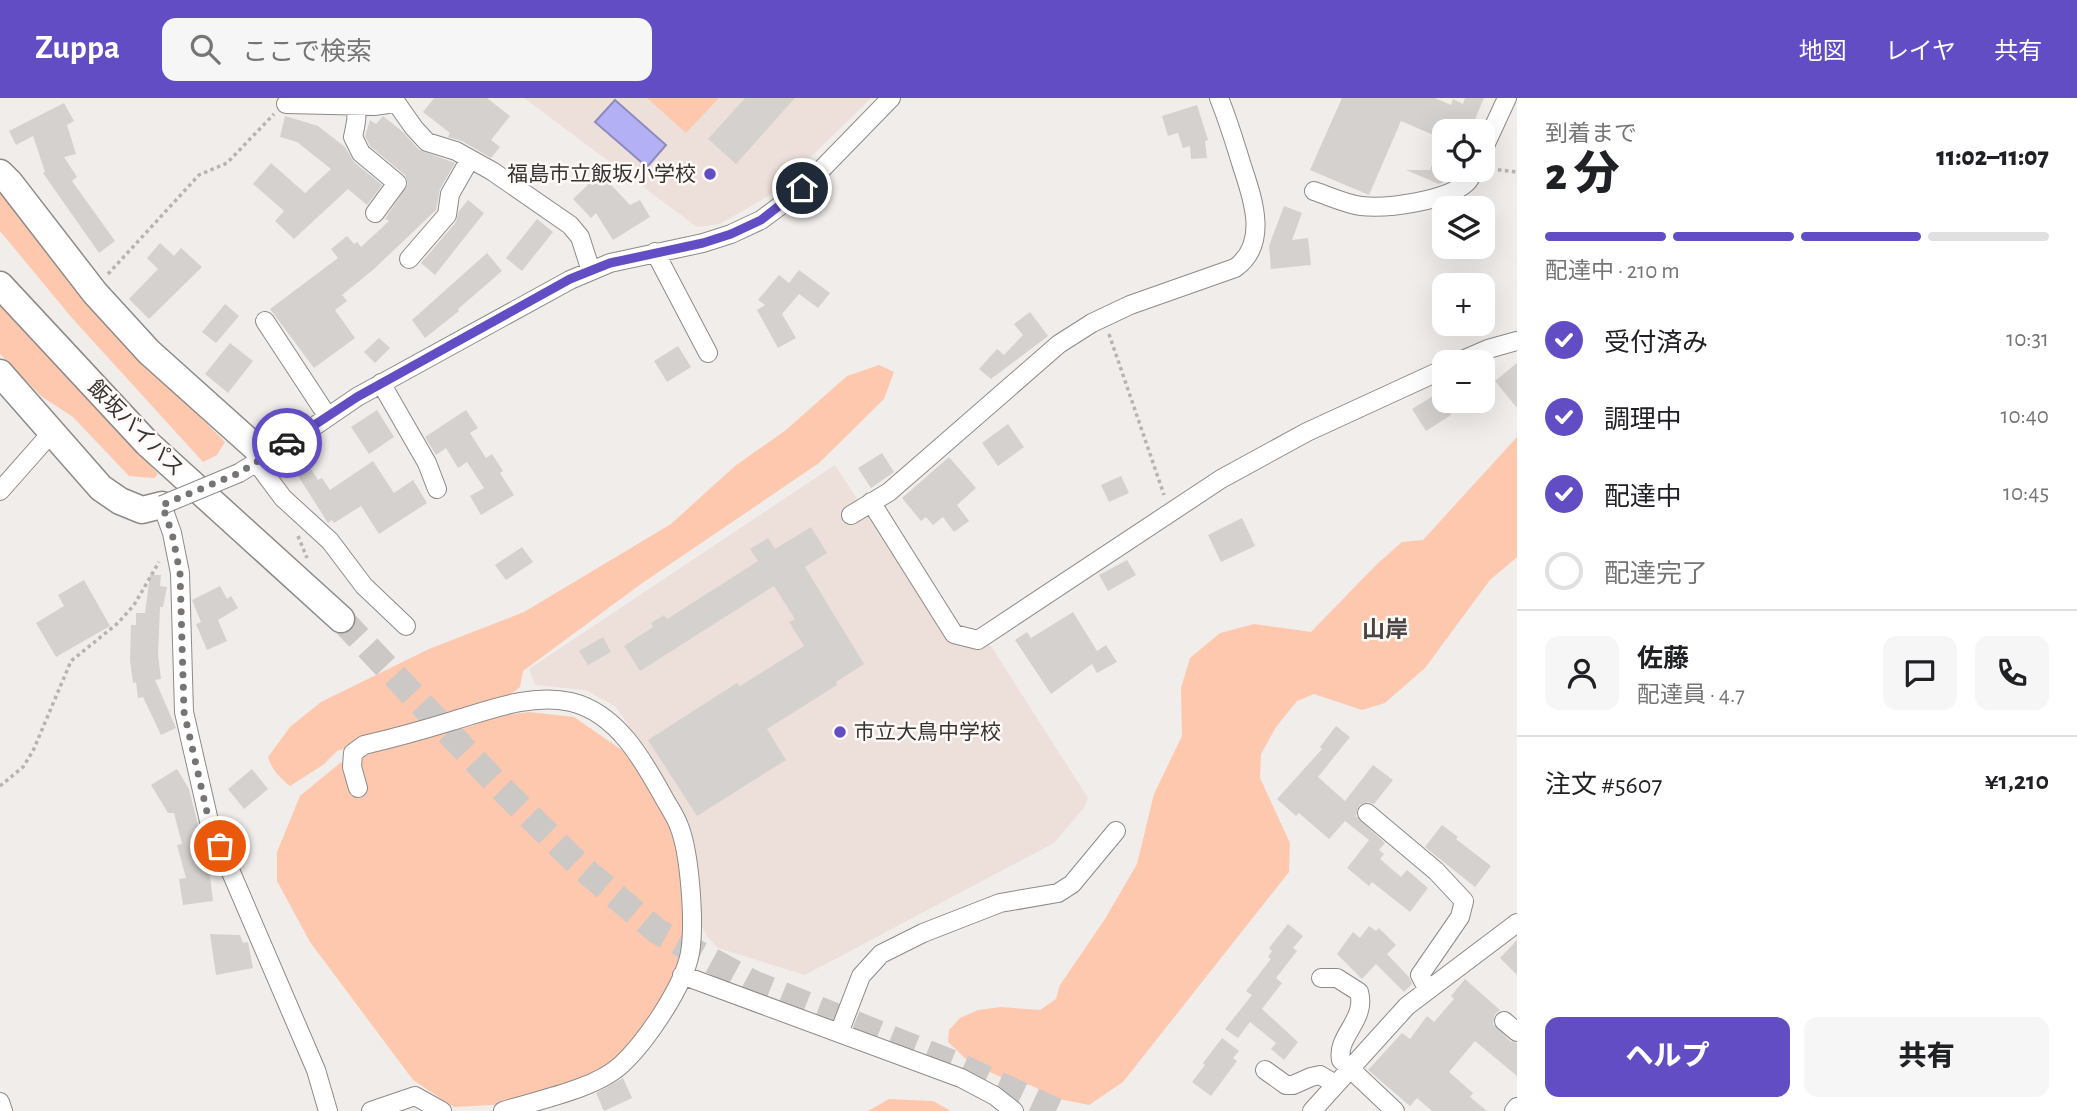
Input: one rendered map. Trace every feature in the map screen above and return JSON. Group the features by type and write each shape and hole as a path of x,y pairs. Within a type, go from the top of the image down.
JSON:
{"highway":[{"path":"0,173 94,293 149,352 261,459"},
{"name":"飯坂バイパス","path":"0,285 147,443 341,619"},
{"path":"0,373 101,488 120,501 142,510 162,505"}],"street":[{"path":"286,104 387,104 393,98 427,142 456,151 492,171 570,225 580,237 591,271"},
{"path":"328,1111 316,1070 209,821 184,712 180,573 175,545 162,505 239,473 381,383 533,299 591,271 610,263 703,243 761,220 818,172 891,98"},
{"path":"851,515 899,483 1059,344 1103,317 1130,305 1235,268 1250,251 1255,230 1254,203 1219,98"},
{"path":"353,102 357,121 352,137 361,153 397,183 375,213"},
{"path":"1495,128 1509,102"},
{"path":"409,259 447,215 450,194 470,159"},
{"path":"1314,191 1359,206 1392,206 1435,197 1456,190 1468,182"},
{"path":"655,252 708,353"},
{"path":"265,321 328,417"},
{"path":"1486,350 1517,341"},
{"path":"871,502 954,634 978,640 1222,479 1307,432 1432,375"},
{"path":"381,383 428,463 437,489"},
{"path":"0,491 53,431"},
{"path":"261,459 283,498 330,541 364,586 406,626"},
{"path":"358,788 352,767 353,753 365,745 518,702 555,700 583,706 603,718 630,743 650,772 679,826 686,853 691,906 690,953 682,975 653,1029 620,1066 602,1078 579,1088 503,1111"},
{"path":"1367,813 1436,871 1464,901 1460,917 1420,975 1428,990"},
{"path":"839,1032 861,976 881,954 923,933 1000,903 1058,893 1072,884 1116,831"},
{"path":"1311,1111 1407,1006 1517,923"},
{"path":"682,975 961,1078 995,1096 1014,1111"},
{"path":"1321,978 1337,978 1359,992 1362,1002 1340,1054 1341,1060 1395,1111"},
{"path":"1265,1070 1286,1085 1320,1076 1335,1084"},
{"path":"371,1111 415,1096 442,1111"},
{"path":"0,1102 3,1111"}],"path":[{"path":"94,293 114,265 199,175 227,163 248,139 286,104"},
{"path":"1495,169 1517,172"},
{"path":"1103,317 1171,514"},
{"path":"0,786 23,767 33,751 71,661 118,624 134,605 150,573 175,545"}],"shaded area":[{"name":"福島市立飯坂小学校","path":"524,98 871,98 775,192 720,224 697,227"},
{"path":"647,98 719,98 686,133"},
{"path":"615,100 666,145 647,167 595,122"},
{"path":"0,184 104,321 225,442 217,455 203,462 72,318 0,231"},
{"path":"0,300 158,474 154,478 129,476 73,417 41,396 0,354"},
{"path":"879,365 894,372 884,399 819,463 641,584 523,671 520,687 502,701 337,751 323,765 290,786 274,770 268,757 290,727 321,702 429,649 524,612 671,524 735,466 786,430 847,376"},
{"path":"1517,437 1517,557 1490,580 1425,668 1385,703 1362,710 1314,694 1297,701 1276,727 1261,754 1260,778 1290,843 1289,872 1123,1082 1089,1105 1059,1099 1030,1085 1011,1082 969,1062 948,1042 949,1030 960,1018 978,1010 1001,1007 1040,1010 1056,999 1060,985 1105,919 1137,864 1154,794 1182,736 1181,688 1190,658 1220,633 1254,624 1311,632 1402,542 1423,540"},
{"name":"市立大鳥中学校","path":"835,465 949,640 991,646 1088,798 1084,808 1054,843 805,975 718,948 707,936 701,924 692,848 683,813 652,759 615,706 586,690 535,685 529,669"},
{"path":"529,712 574,717 626,753 646,778 672,822 681,857 687,917 680,969 660,1008 620,1058 593,1075 512,1104 454,1107 413,1080 310,942 277,881 277,852 300,796 340,763 486,718"},
{"path":"889,1099 933,1101 951,1111 868,1111"}],"building":[{"path":"434,98 487,98 510,116 491,140 500,147 491,158 462,141 448,137 450,133 423,112"},
{"path":"745,98 795,98 736,164 708,139"},
{"path":"1342,98 1435,98 1451,105 1453,99 1463,104 1465,98 1484,98 1475,119 1432,119 1432,134 1401,121 1369,195 1310,170"},
{"path":"64,103 74,121 67,125 76,154 64,157 77,177 72,181 115,241 99,253 43,173 45,172 33,136 16,145 9,131"},
{"path":"1197,105 1208,140 1205,141 1207,158 1191,159 1190,146 1183,148 1178,133 1168,136 1162,116"},
{"path":"285,116 318,126 345,147 354,162 382,185 367,205 348,189 294,239 275,221 284,211 253,184 271,163 305,193 331,169 297,142 280,137"},
{"path":"383,116 403,132 419,150 455,163 440,189 436,210 374,269 342,295 347,301 335,310 355,338 314,368 270,309 338,258 331,249 347,236 361,247 389,221 385,219 408,184 405,175 370,146 365,136 370,120 376,124"},
{"path":"1432,165 1432,181 1406,170 1430,170"},
{"path":"600,173 630,205 640,200 650,217 613,240 596,213 591,218 573,199"},
{"path":"468,200 484,213 435,275 421,263 456,222 459,211"},
{"path":"1284,206 1302,213 1292,240 1308,238 1311,265 1271,269 1269,246"},
{"path":"537,219 553,232 522,271 506,258"},
{"path":"160,243 174,256 181,248 202,267 149,319 129,299 158,269 147,258"},
{"path":"487,253 502,271 425,338 412,320"},
{"path":"799,270 830,293 818,308 799,294 782,314 796,338 778,348 757,310 765,305 758,300 779,275 789,283"},
{"path":"225,304 239,316 216,343 202,332"},
{"path":"1030,312 1048,336 991,379 979,369 997,349 1004,355 1023,335 1014,324"},
{"path":"379,338 390,348 375,363 364,352"},
{"path":"230,343 253,361 228,393 205,374"},
{"path":"678,346 691,367 667,382 654,361"},
{"path":"1517,363 1517,408 1495,381"},
{"path":"1432,397 1432,413 1451,415 1426,431 1412,409"},
{"path":"377,410 394,437 369,454 351,427"},
{"path":"466,410 478,428 470,433 486,458 492,454 514,495 481,515 470,496 484,488 467,462 458,468 446,448 436,455 425,437"},
{"path":"1008,424 1024,447 998,466 982,443"},
{"path":"882,453 894,472 871,488 858,468"},
{"path":"949,457 976,488 957,505 969,521 954,532 943,517 933,525 926,517 921,521 902,498"},
{"path":"306,461 318,480 322,478 330,490 373,461 394,493 413,480 427,503 379,534 361,506 334,523 332,520 328,523 293,468"},
{"path":"1121,476 1129,493 1109,502 1101,485"},
{"path":"1242,518 1255,546 1221,562 1208,535"},
{"path":"811,527 827,553 805,567 864,664 836,682 837,685 767,729 786,760 697,816 648,740 737,683 740,686 804,646 789,622 795,619 774,586 640,671 624,646 653,627 651,623 664,615 667,619 758,561 750,549 768,538 775,549"},
{"path":"522,547 533,562 506,580 495,565"},
{"path":"1127,560 1136,575 1108,591 1099,575"},
{"path":"150,575 161,575 160,586 167,587 163,607 160,607 158,655 161,679 155,680 176,728 161,735 143,697 138,698 130,660 131,625 136,625 136,613 145,613"},
{"path":"84,580 110,626 56,657 36,623 64,606 58,595"},
{"path":"220,586 227,599 231,596 238,608 218,620 227,641 207,650 196,624 201,622 192,600"},
{"path":"1073,612 1097,651 1106,645 1117,662 1097,673 1092,664 1051,694 1015,640 1027,632 1031,638"},
{"path":"603,637 611,652 588,665 579,651"},
{"path":"1336,726 1350,737 1318,777 1345,801 1373,765 1393,780 1374,804 1368,802 1359,805 1356,816 1385,843 1379,850 1384,854 1380,859 1401,877 1407,870 1428,888 1410,912 1372,882 1369,886 1347,868 1369,840 1345,821 1329,839 1299,813 1296,816 1277,799 1322,749 1320,747"},
{"path":"177,769 189,789 209,868 213,901 183,905 179,879 186,878 177,845 182,844 174,813 168,813 151,785"},
{"path":"252,769 268,789 244,809 228,789"},
{"path":"1442,825 1491,866 1475,887 1425,847"},
{"path":"1288,924 1303,936 1293,948 1297,951 1276,978 1282,983 1262,1009 1298,1042 1284,1060 1271,1049 1276,1043 1250,1022 1238,1038 1225,1029 1252,995 1246,991 1271,959 1268,957 1272,951 1269,948"},
{"path":"1369,926 1376,931 1379,928 1396,945 1387,954 1409,977 1412,984 1404,992 1376,964 1362,979 1337,954 1353,932 1360,938"},
{"path":"210,934 240,935 243,943 248,942 253,968 216,975"},
{"path":"1517,940 1517,975 1500,958"},
{"path":"1465,979 1500,1010 1495,1014 1493,1024 1510,1041 1517,1043 1517,1076 1475,1041 1449,1072 1473,1093 1470,1097 1487,1111 1432,1111 1417,1098 1410,1106 1368,1070 1402,1033 1410,1039 1427,1016 1434,1022 1454,999 1451,996"},
{"path":"1222,1038 1239,1051 1233,1058 1237,1061 1211,1096 1192,1082"},
{"path":"623,1078 632,1098 604,1111 596,1093"}],"tunnel":[{"path":"341,619 501,788 580,866 657,931 753,983 955,1064 1056,1111"}],"way so far":[{"path":"220,846 209,821 184,712 180,573 172,533 162,505 239,473 287,443"}],"place":[{"name":"福島市立飯坂小学校","path":"710,174"},
{"name":"市立大鳥中学校","path":"840,732"}],"district":[{"name":"山岸","path":"1385,629"}],"route":[{"path":"287,443 357,397 570,279 610,263 703,243 731,234 761,220 802,188"}]}
